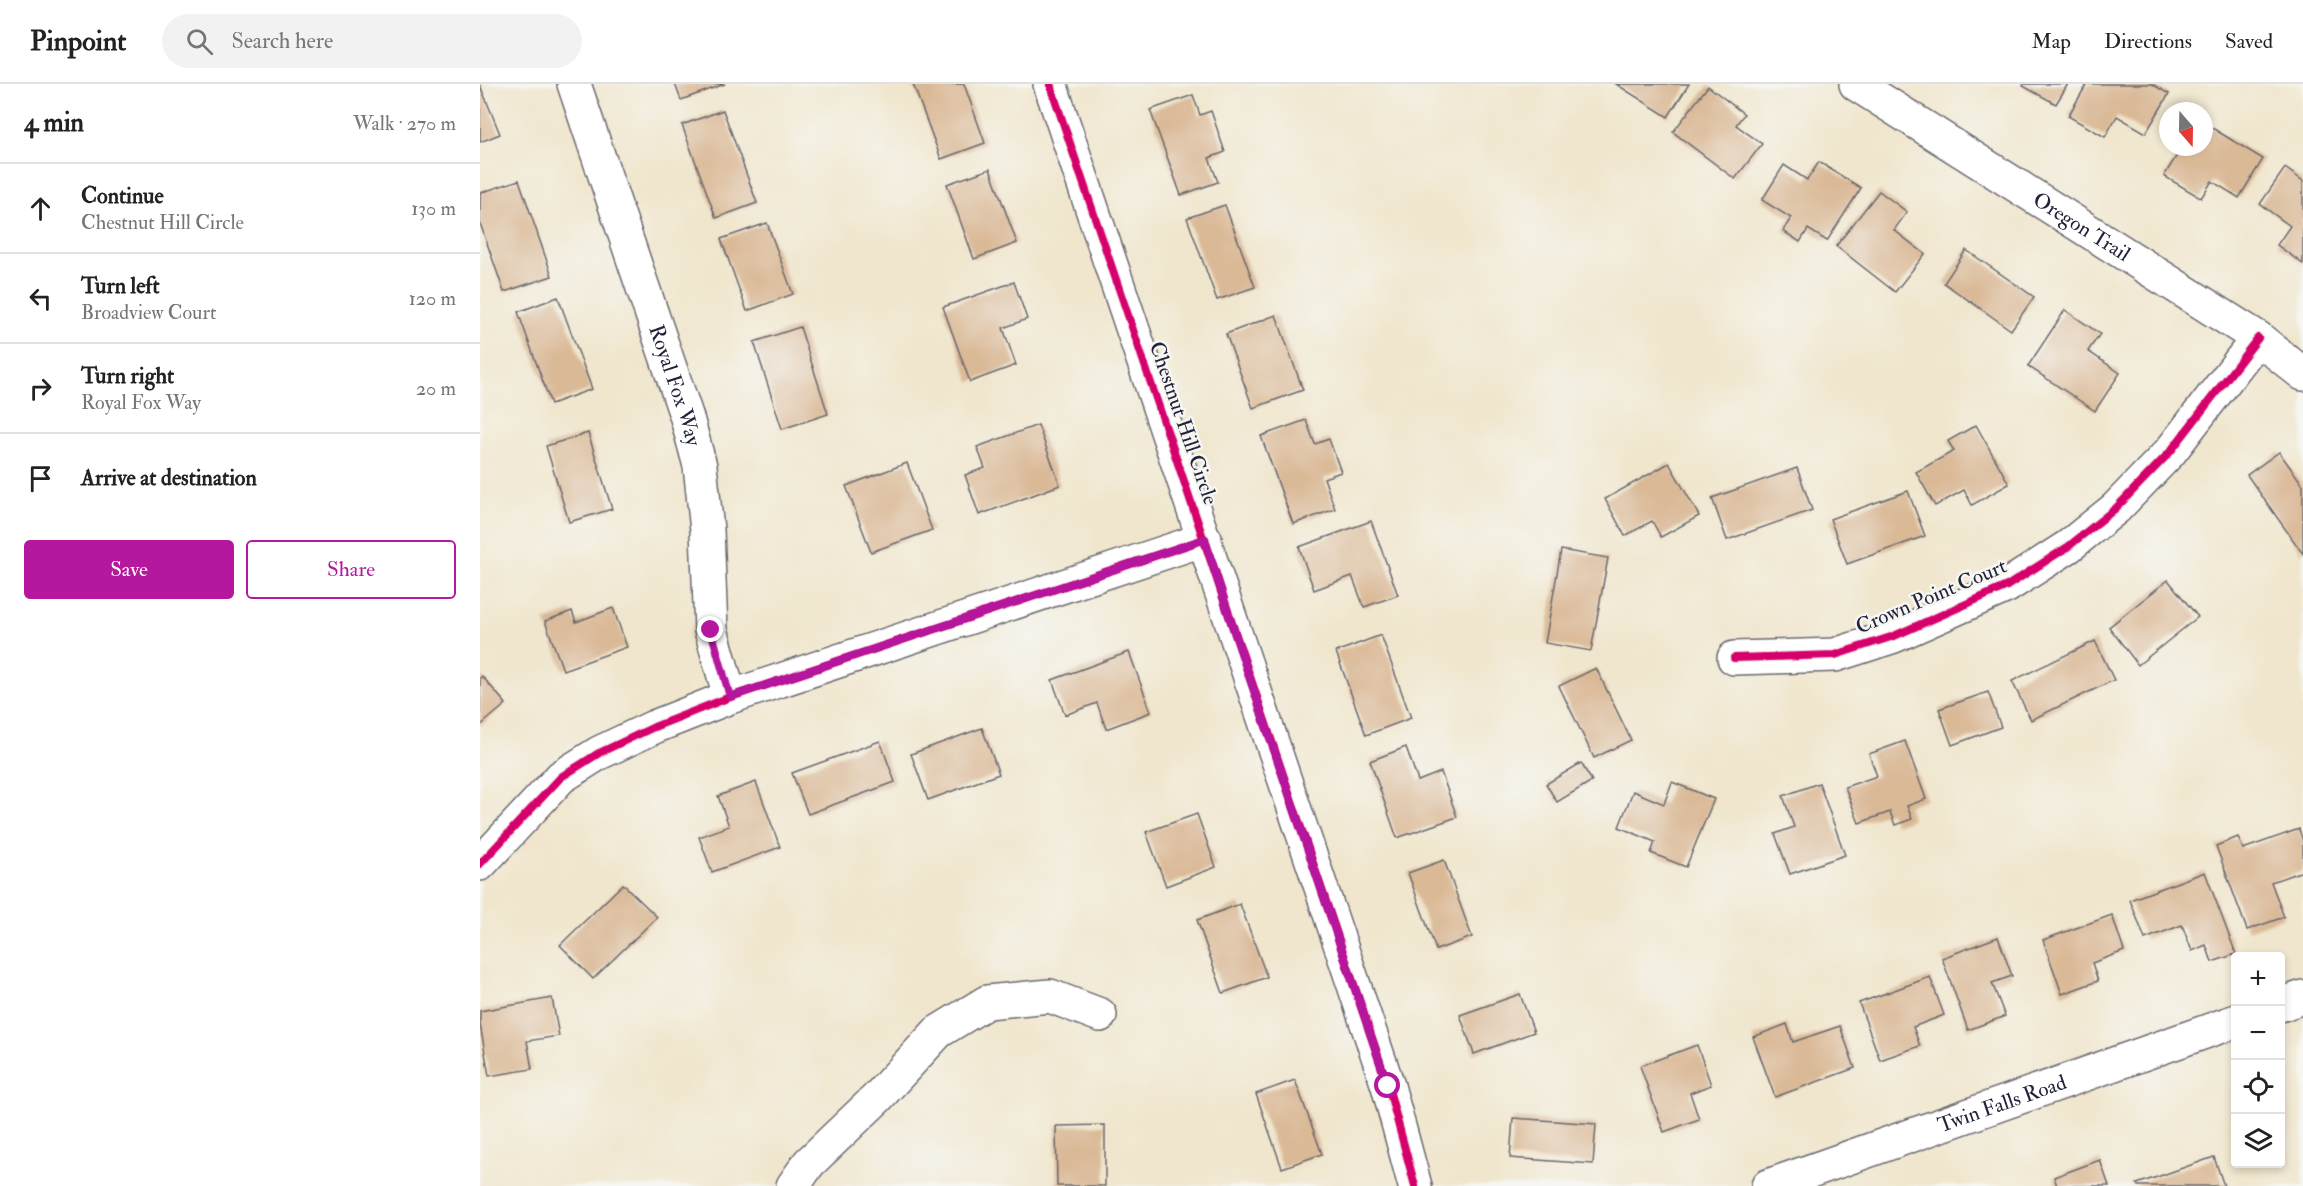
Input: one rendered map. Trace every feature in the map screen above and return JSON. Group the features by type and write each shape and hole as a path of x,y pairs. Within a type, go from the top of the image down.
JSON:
{"street":[{"name":"Royal Fox Way","path":"574,84 687,418 697,456 707,530 711,630 730,697"},
{"name":"Chestnut Hill Circle","path":"1050,84 1388,1086 1415,1186"},
{"name":"Oregon Trail","path":"1856,84 2258,338 2303,374"},
{"name":"Crown Point Court","path":"1734,658 1835,655 1893,636 2007,586 2068,546 2115,508 2170,452 2258,338"},
{"path":"480,864 561,777 599,753 654,727 730,697 1205,539"},
{"path":"793,1186 809,1163 877,1098 938,1032 987,1002 1050,996 1100,1015"},
{"path":"2285,1003 2303,997"},
{"name":"Twin Falls Road","path":"1768,1186 2231,1022"}],"building":[{"path":"675,84 725,84 681,100"},
{"path":"913,84 964,84 985,143 941,159"},
{"path":"1616,84 1689,84 1668,117"},
{"path":"2024,84 2068,84 2056,104 2023,86"},
{"path":"2087,84 2152,84 2169,94 2164,102 2159,102 2159,111 2146,133 2117,116 2105,137 2068,116"},
{"path":"480,85 500,134 480,142"},
{"path":"1708,86 1744,114 1736,125 1762,144 1735,179 1673,132"},
{"path":"1193,95 1200,115 1211,111 1225,152 1209,158 1218,182 1181,195 1150,110"},
{"path":"723,110 757,203 716,218 682,125"},
{"path":"2213,128 2263,159 2239,198 2212,181 2201,198 2164,176 2176,156 2213,156"},
{"path":"1819,162 1861,188 1827,241 1808,229 1800,242 1783,231 1791,218 1762,200 1784,165 1807,180"},
{"path":"2285,168 2303,181 2303,264 2277,245 2290,226 2260,204"},
{"path":"990,169 1017,243 974,259 947,184"},
{"path":"519,180 552,276 504,292 480,223 480,193"},
{"path":"1879,191 1907,212 1894,230 1925,254 1895,292 1836,246"},
{"path":"1225,205 1255,287 1217,300 1187,218"},
{"path":"767,223 793,294 747,311 721,239"},
{"path":"1966,250 2034,297 2011,330 1944,283"},
{"path":"1014,282 1027,319 1003,328 1016,365 970,382 943,307"},
{"path":"558,297 592,389 551,404 518,312"},
{"path":"2065,310 2100,334 2088,351 2120,373 2095,411 2028,366"},
{"path":"1276,315 1303,390 1253,408 1226,334"},
{"path":"800,327 828,414 782,429 754,342"},
{"path":"1306,420 1315,444 1329,439 1341,472 1324,478 1335,509 1293,524 1261,436"},
{"path":"1038,425 1060,485 979,515 965,475 985,468 977,447"},
{"path":"1976,425 2009,484 1972,505 1964,490 1935,506 1916,472 1954,451 1948,441"},
{"path":"588,433 612,509 569,522 546,446"},
{"path":"2279,452 2303,485 2303,554 2247,475"},
{"path":"907,463 932,530 871,552 846,486"},
{"path":"1669,463 1699,516 1661,537 1652,521 1625,536 1605,499"},
{"path":"1797,468 1812,510 1727,540 1712,498"},
{"path":"1908,491 1925,536 1847,564 1830,519"},
{"path":"1371,521 1398,595 1364,607 1352,576 1314,590 1299,547"},
{"path":"1561,550 1608,558 1591,651 1545,643"},
{"path":"2168,580 2198,617 2138,665 2109,627"},
{"path":"613,608 627,647 563,670 545,621 572,611 576,622"},
{"path":"1381,635 1411,718 1366,735 1336,652"},
{"path":"2095,641 2114,680 2031,720 2012,681"},
{"path":"1129,652 1151,712 1106,729 1097,703 1065,715 1052,680"},
{"path":"1596,668 1631,740 1594,758 1559,686"},
{"path":"482,676 506,704 480,726 480,678"},
{"path":"1988,692 2001,727 1952,745 1939,709"},
{"path":"982,728 999,774 928,800 911,754"},
{"path":"880,741 895,782 808,814 792,773"},
{"path":"1905,741 1926,799 1907,806 1912,819 1895,825 1890,812 1859,823 1845,787 1877,776 1869,754"},
{"path":"1406,747 1418,781 1441,772 1457,817 1397,838 1370,761"},
{"path":"1581,763 1592,781 1557,802 1546,784"},
{"path":"756,782 780,847 712,872 699,837 729,826 718,796"},
{"path":"1672,782 1714,799 1686,867 1651,853 1655,842 1619,827 1633,791 1664,804"},
{"path":"1819,783 1845,855 1790,874 1775,834 1794,827 1783,796"},
{"path":"1197,814 1216,867 1166,886 1146,832"},
{"path":"2299,829 2303,841 2303,871 2271,882 2284,917 2247,930 2216,846 2238,837 2243,849"},
{"path":"1444,860 1472,937 1436,950 1408,873"},
{"path":"2205,872 2235,952 2212,962 2206,945 2192,951 2182,925 2145,939 2130,900"},
{"path":"623,884 657,917 593,979 560,945"},
{"path":"1240,904 1267,977 1223,993 1197,920"},
{"path":"2112,915 2124,951 2092,963 2098,981 2062,994 2043,940"},
{"path":"1998,937 2012,976 1992,983 2005,1016 1968,1030 1942,958"},
{"path":"1930,977 1944,1015 1913,1027 1920,1046 1880,1060 1859,1003"},
{"path":"1520,994 1534,1032 1474,1054 1460,1015"},
{"path":"552,998 559,1036 527,1041 532,1069 489,1076 480,1011"},
{"path":"1787,1024 1793,1042 1840,1026 1855,1068 1775,1097 1753,1037"},
{"path":"1697,1045 1711,1085 1690,1093 1699,1119 1664,1132 1640,1066"},
{"path":"1295,1080 1322,1154 1282,1168 1256,1094"},
{"path":"1513,1118 1596,1124 1593,1164 1510,1158"},
{"path":"1105,1125 1105,1186 1057,1186 1056,1126"},
{"path":"2214,1157 2224,1186 2138,1186 2137,1184"},
{"path":"2100,1160 2109,1186 2057,1186 2054,1177"}],"cycle path":[{"path":"1050,84 1388,1086 1415,1186"},
{"path":"1734,658 1835,655 1894,636 2007,586 2069,546 2116,508 2170,452 2258,338"},
{"path":"480,864 561,777 599,753 654,727 730,697 1205,539"}],"route":[{"path":"711,630 730,697 1205,539 1237,641 1388,1086"}]}
